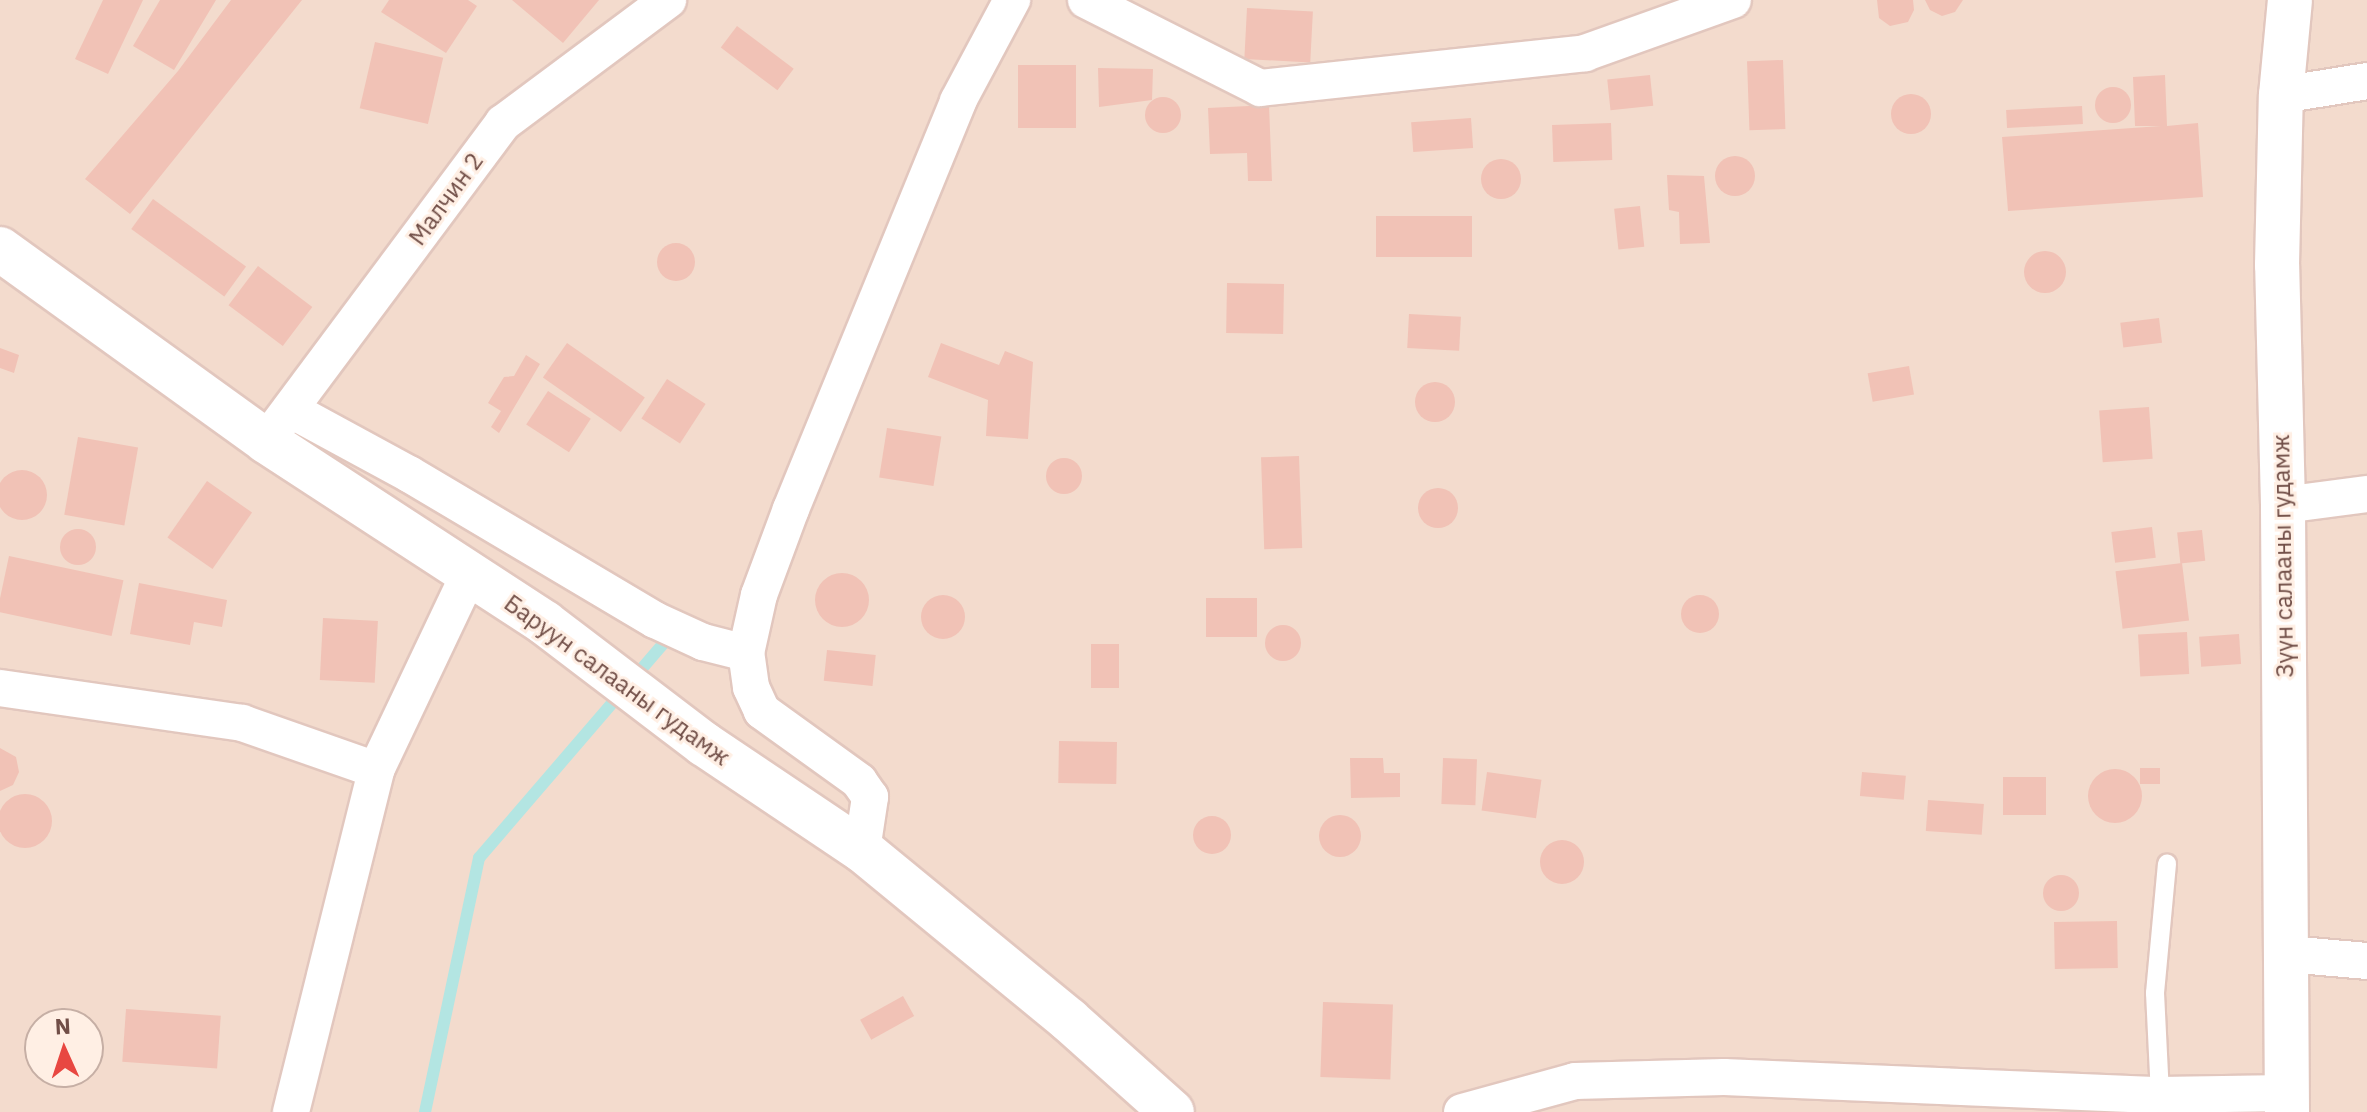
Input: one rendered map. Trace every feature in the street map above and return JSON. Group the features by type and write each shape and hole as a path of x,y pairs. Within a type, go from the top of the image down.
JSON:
{"main road":[{"name":"Зүүн салааны гудамж","path":"2287,1102 2283,505 2277,265 2281,95 2290,0"},
{"name":"Баруун салааны гудамж","path":"1,251 278,425 468,576 545,623 704,744 862,850 1069,1020 1172,1112"}],"street":[{"name":"Малчин 2","path":"278,425 503,123 668,0"},
{"path":"862,850 870,797 859,781 778,726 762,711 751,687 746,653 759,595 791,509 958,101 1012,0"},
{"path":"1086,0 1260,88 1585,53 1733,0"},
{"path":"2281,95 2367,81"},
{"path":"278,425 409,474 655,620 703,642 746,653"},
{"path":"2283,505 2367,494"},
{"path":"291,1112 376,770 468,576"},
{"path":"0,688 242,723 376,770"},
{"path":"2287,954 2367,961"},
{"path":"1462,1112 1575,1081 1724,1077 2287,1102"}],"lane":[{"path":"2160,1095 2155,993 2167,864"}],"shaded area":[{"path":"0,0 2367,0 2367,1112 0,1112"}],"building":[{"path":"103,0 143,0 108,74 75,59"},
{"path":"160,0 216,0 174,70 133,46"},
{"path":"231,0 302,0 130,214 85,179 178,71"},
{"path":"389,0 468,0 477,6 446,53 381,12"},
{"path":"512,0 599,0 563,43"},
{"path":"1877,0 1913,0 1914,10 1908,22 1890,26 1879,18"},
{"path":"1925,0 1963,0 1955,12 1942,16 1930,10"},
{"path":"1247,8 1313,11 1310,62 1244,59"},
{"path":"737,26 794,69 777,90 721,48"},
{"path":"375,42 443,58 428,124 360,108"},
{"path":"1783,60 1785,129 1749,130 1747,61"},
{"path":"1018,65 1076,65 1076,128 1018,128"},
{"path":"1098,68 1153,69 1152,100 1099,107"},
{"path":"1650,75 1653,106 1610,110 1607,79"},
{"path":"2165,75 2167,126 2198,123 2203,197 2008,211 2002,137 2161,126 2135,126 2133,77"},
{"path":"2113,87 2126,92 2131,105 2126,118 2113,123 2100,118 2095,105 2100,92"},
{"path":"1911,94 1925,100 1931,114 1925,128 1911,134 1897,128 1891,114 1897,100"},
{"path":"1163,97 1175,103 1181,115 1175,127 1163,133 1151,127 1145,115 1151,103"},
{"path":"1269,105 1272,181 1248,181 1247,153 1210,154 1208,108"},
{"path":"2082,106 2083,124 2007,128 2006,110"},
{"path":"1471,118 1473,148 1413,152 1411,122"},
{"path":"1611,123 1612,160 1553,162 1552,125"},
{"path":"1735,156 1749,162 1755,176 1749,190 1735,196 1721,190 1715,176 1721,162"},
{"path":"1501,159 1515,165 1521,179 1515,193 1501,199 1487,193 1481,179 1487,165"},
{"path":"1667,175 1704,176 1710,243 1680,244 1679,212 1669,210"},
{"path":"153,199 246,267 224,297 131,229"},
{"path":"1640,206 1644,247 1618,249 1614,209"},
{"path":"1376,216 1472,216 1472,257 1376,257"},
{"path":"676,243 690,248 695,262 690,276 676,281 662,276 657,262 662,248"},
{"path":"2045,251 2060,257 2066,272 2060,287 2045,293 2030,287 2024,272 2030,257"},
{"path":"258,266 312,307 283,346 229,305"},
{"path":"1227,283 1284,284 1283,334 1226,333"},
{"path":"1409,314 1461,317 1459,351 1407,348"},
{"path":"2159,318 2162,343 2123,348 2120,323"},
{"path":"567,343 645,397 621,432 543,377"},
{"path":"941,343 999,365 1005,351 1033,362 1028,439 986,436 988,400 928,377"},
{"path":"0,348 19,355 14,373 0,368"},
{"path":"526,355 540,364 499,433 491,427 501,411 488,403 504,377 514,376"},
{"path":"1909,366 1914,395 1873,402 1868,373"},
{"path":"667,379 706,404 680,443 641,418"},
{"path":"1435,382 1449,388 1455,402 1449,416 1435,422 1421,416 1415,402 1421,388"},
{"path":"548,391 591,419 569,452 526,425"},
{"path":"2149,407 2153,459 2103,462 2099,410"},
{"path":"887,428 941,437 934,486 879,477"},
{"path":"78,437 138,448 124,525 64,515"},
{"path":"1299,456 1302,548 1264,549 1261,457"},
{"path":"1064,458 1076,464 1082,476 1076,488 1064,494 1052,488 1046,476 1052,464"},
{"path":"22,470 40,477 47,495 40,513 22,520 4,513 -3,495 4,477"},
{"path":"207,481 252,513 212,569 167,538"},
{"path":"1438,488 1452,494 1458,508 1452,522 1438,528 1424,522 1418,508 1424,494"},
{"path":"2152,527 2156,558 2115,563 2111,532"},
{"path":"78,529 91,534 96,547 91,560 78,565 65,560 60,547 65,534"},
{"path":"2202,530 2205,561 2180,563 2177,533"},
{"path":"9,556 123,580 112,636 0,612"},
{"path":"2182,563 2189,621 2123,629 2115,571"},
{"path":"842,573 861,581 869,600 861,619 842,627 823,619 815,600 823,581"},
{"path":"139,583 227,600 222,627 194,622 190,645 130,634"},
{"path":"943,595 958,602 965,617 958,632 943,639 928,632 921,617 928,602"},
{"path":"1700,595 1713,601 1719,614 1713,627 1700,633 1687,627 1681,614 1687,601"},
{"path":"1206,598 1257,598 1257,637 1206,637"},
{"path":"323,618 378,621 375,683 320,680"},
{"path":"1283,625 1296,630 1301,643 1296,656 1283,661 1270,656 1265,643 1270,630"},
{"path":"2187,632 2189,674 2140,677 2138,635"},
{"path":"2239,634 2241,664 2201,667 2199,637"},
{"path":"1091,644 1119,644 1119,688 1091,688"},
{"path":"827,650 876,655 872,686 824,681"},
{"path":"1059,741 1117,742 1116,784 1058,783"},
{"path":"0,748 16,757 19,772 13,785 0,791"},
{"path":"1350,758 1383,758 1384,773 1400,773 1400,797 1351,798"},
{"path":"1443,758 1477,759 1475,805 1441,804"},
{"path":"2140,768 2160,768 2160,784 2140,784"},
{"path":"2115,769 2134,777 2142,796 2134,815 2115,823 2096,815 2088,796 2096,777"},
{"path":"1487,772 1541,780 1536,818 1482,811"},
{"path":"1862,772 1906,776 1904,800 1860,796"},
{"path":"2003,777 2046,777 2046,815 2003,815"},
{"path":"25,794 44,802 52,821 44,840 25,848 6,840 -2,821 6,802"},
{"path":"1928,800 1984,804 1982,835 1926,831"},
{"path":"1340,815 1355,821 1361,836 1355,851 1340,857 1325,851 1319,836 1325,821"},
{"path":"1212,816 1226,821 1231,835 1226,849 1212,854 1198,849 1193,835 1198,821"},
{"path":"1562,840 1578,846 1584,862 1578,878 1562,884 1546,878 1540,862 1546,846"},
{"path":"2061,875 2074,880 2079,893 2074,906 2061,911 2048,906 2043,893 2048,880"},
{"path":"2117,921 2118,968 2055,969 2054,922"},
{"path":"903,996 914,1016 871,1040 860,1020"},
{"path":"1323,1002 1393,1004 1390,1079 1320,1077"},
{"path":"126,1009 221,1016 217,1068 122,1062"}],"waterway":[{"path":"425,1112 479,858 665,642"}]}
